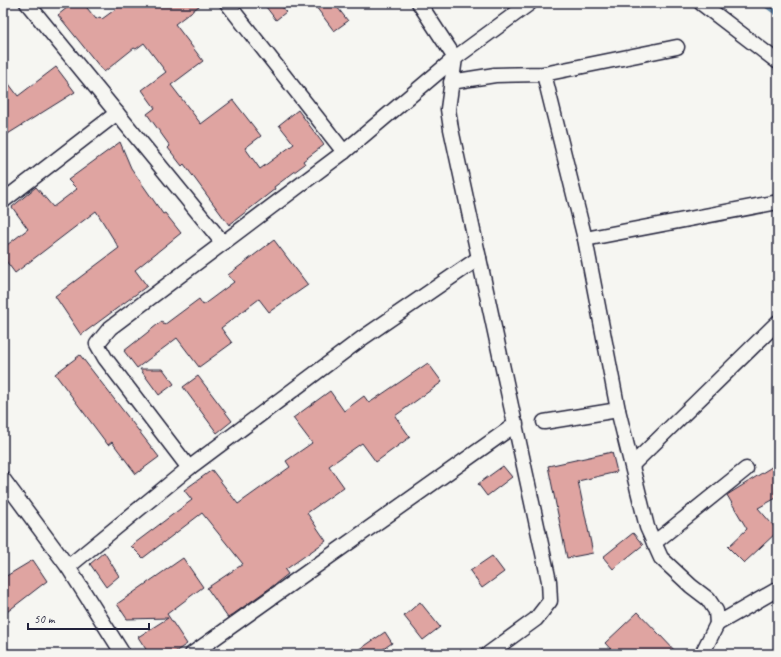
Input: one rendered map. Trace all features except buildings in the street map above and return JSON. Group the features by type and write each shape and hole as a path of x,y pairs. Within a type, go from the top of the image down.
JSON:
{"street":[{"path":"26,3 223,243"},
{"path":"227,3 344,152"},
{"path":"419,3 455,58 448,109 451,129 549,581 550,601 536,619 488,654"},
{"path":"189,468 105,358 97,344 110,328 344,152 455,58 530,3"},
{"path":"701,3 778,62"},
{"path":"451,82 495,75 544,74 677,47"},
{"path":"544,74 585,239 618,410 647,527 660,558 691,586 708,598 716,612 717,624 702,654"},
{"path":"3,201 117,113"},
{"path":"585,239 778,202"},
{"path":"68,567 189,468 361,339 479,258"},
{"path":"632,465 778,322"},
{"path":"544,422 618,410"},
{"path":"192,654 516,424"},
{"path":"654,543 746,469"},
{"path":"3,479 68,567 122,654"},
{"path":"717,624 778,589"}],"waterway":[{"path":"763,3 778,14"}]}
